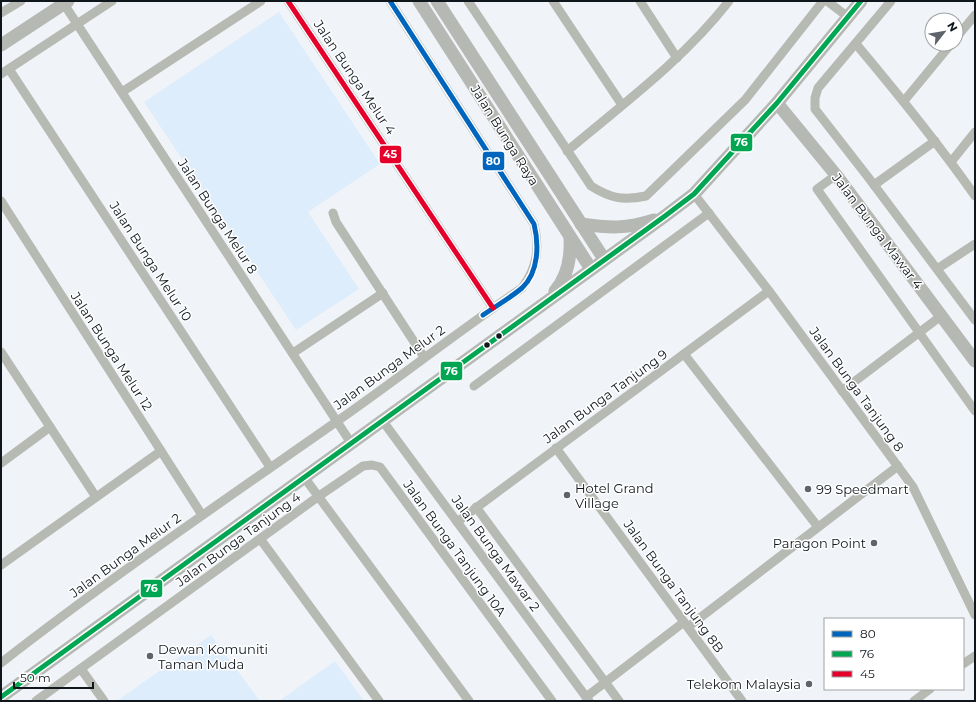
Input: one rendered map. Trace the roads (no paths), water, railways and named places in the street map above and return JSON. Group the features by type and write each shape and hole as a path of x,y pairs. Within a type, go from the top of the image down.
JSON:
{"street":[{"path":"1,13 21,1"},
{"path":"1,74 112,1"},
{"path":"122,92 261,1"},
{"name":"Jalan Bunga Melur 4","path":"288,1 493,308"},
{"name":"Jalan Bunga Melur 2","path":"1,663 60,617 522,288 533,271 538,248 534,224 390,1"},
{"name":"Jalan Bunga Raya","path":"419,1 591,269"},
{"name":"Jalan Bunga Raya","path":"437,1 604,259"},
{"path":"468,1 591,186 603,194 618,198 632,199 646,196 745,100 823,1"},
{"path":"553,1 622,105"},
{"path":"640,1 678,58"},
{"path":"567,151 678,58 719,14 729,1"},
{"path":"827,1 848,17"},
{"path":"1,697 694,194 777,103 861,1"},
{"path":"891,1 818,88 815,98 815,109 975,320"},
{"path":"1,45 66,2"},
{"name":"Jalan Bunga Melur 8","path":"66,2 77,24 351,443"},
{"path":"964,28 975,15"},
{"path":"856,44 904,101 975,196"},
{"path":"904,101 944,52"},
{"name":"Jalan Bunga Melur 10","path":"9,69 270,467"},
{"name":"Jalan Bunga Mawar 4","path":"777,103 836,175 975,361"},
{"path":"951,162 975,132"},
{"path":"874,185 935,141"},
{"path":"836,175 817,189 975,411"},
{"name":"Jalan Bunga Tanjung 8","path":"694,194 769,291 913,487 975,616"},
{"name":"Jalan Bunga Melur 12","path":"1,201 202,515"},
{"path":"333,213 336,222 424,357"},
{"path":"474,386 709,213"},
{"path":"581,224 613,228 642,224 665,216"},
{"path":"548,300 561,284 567,272 570,259 570,238"},
{"path":"936,269 975,244"},
{"name":"Jalan Bunga Tanjung 9","path":"457,522 769,291"},
{"path":"293,353 383,293"},
{"path":"842,391 941,316"},
{"path":"1,352 96,497"},
{"path":"684,354 818,527"},
{"name":"Jalan Bunga Mawar 2","path":"382,420 587,699"},
{"path":"1,463 50,427"},
{"name":"Jalan Bunga Tanjung 8B","path":"556,448 742,701"},
{"path":"1,565 161,451"},
{"name":"Jalan Bunga Tanjung 10A","path":"319,496 363,466 372,465 380,467 552,701"},
{"path":"587,699 605,682 818,527 898,466"},
{"path":"304,477 469,701"},
{"name":"Jalan Bunga Tanjung 4","path":"36,701 261,540 319,496"},
{"path":"476,507 619,701"},
{"path":"261,540 379,701"},
{"path":"964,663 975,656"},
{"path":"81,669 104,701"},
{"path":"914,701 929,690"}],"place":[{"name":"99 Speedmart","path":"808,489"},
{"name":"Hotel Grand Village","path":"567,495"},
{"name":"Paragon Point","path":"874,543"},
{"name":"Dewan Komuniti Taman Muda","path":"150,656"},
{"name":"Telekom Malaysia","path":"809,684"}]}
